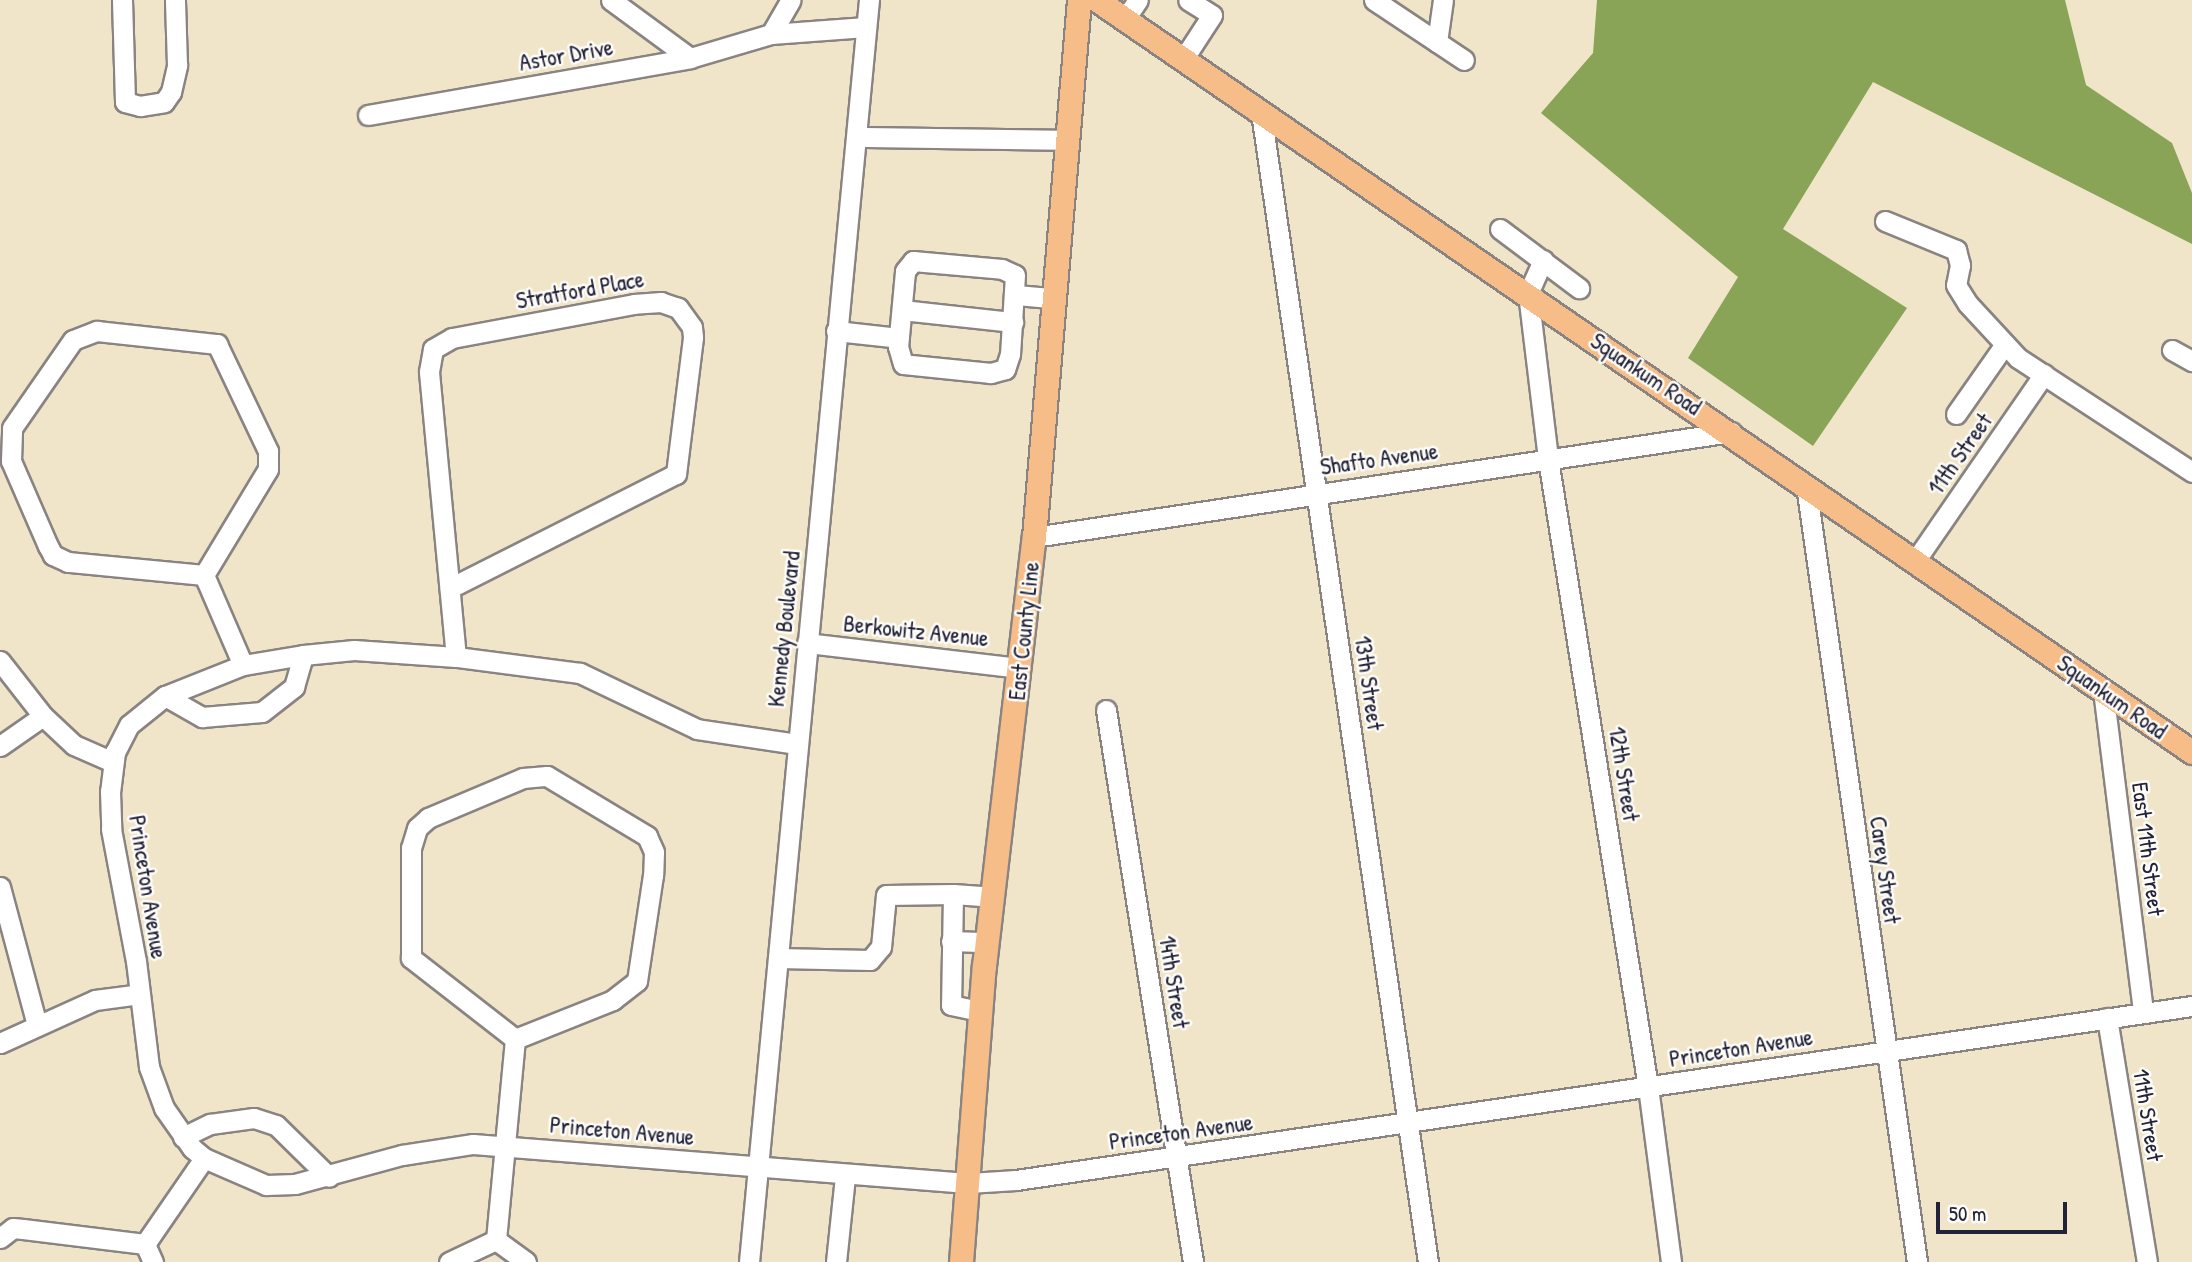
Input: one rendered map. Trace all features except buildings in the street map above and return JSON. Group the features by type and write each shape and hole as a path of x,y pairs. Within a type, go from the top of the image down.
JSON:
{"main road":[{"name":"East County Line","path":"961,1262 980,1011 1034,537 1079,0"},
{"name":"Squankum Road","path":"1097,0 1131,10 1184,58 1731,432 2192,752"}],"street":[{"path":"122,0 125,102 140,106 164,102 171,92 177,65 174,0"},
{"path":"611,0 690,58"},
{"path":"771,33 791,0"},
{"name":"Kennedy Boulevard","path":"749,1262 869,0"},
{"path":"1184,58 1212,15 1188,0"},
{"path":"1374,0 1464,60"},
{"path":"1437,42 1443,0"},
{"name":"Astor Drive","path":"368,115 690,58 771,33 866,27"},
{"name":"13th Street","path":"1261,111 1428,1262"},
{"path":"857,136 1066,140"},
{"path":"1885,221 1956,250 1960,265 1956,285 1968,304 2005,344 2044,374 2190,465"},
{"path":"1500,229 1578,288"},
{"path":"1528,293 1543,260"},
{"path":"913,261 1010,271 1015,275 1016,295 1009,362 999,372 910,366 898,357 905,271 913,261"},
{"name":"12th Street","path":"1528,293 1548,459 1648,1087 1671,1262"},
{"path":"1016,295 1053,298"},
{"name":"Stratford Place","path":"450,588 677,474 693,337 692,327 678,308 661,302 634,304 452,338 433,349 429,372 456,657"},
{"path":"902,310 1013,322"},
{"path":"836,331 899,338"},
{"path":"84,332 217,344 270,460 204,575 68,562 53,555 48,546 12,461 9,441 20,417 73,340 84,332"},
{"path":"1956,414 2005,344"},
{"path":"2172,350 2192,361"},
{"name":"11th Street","path":"1915,561 2044,374"},
{"name":"Shafto Avenue","path":"1034,537 1731,432"},
{"name":"Carey Street","path":"1807,485 1917,1262"},
{"path":"204,575 243,665"},
{"name":"Berkowitz Avenue","path":"807,643 1020,668"},
{"name":"Princeton Avenue","path":"797,744 697,729 580,673 456,657 354,650 303,655 243,665 165,696 129,725 113,762 111,829 155,1088 183,1137 204,1158 266,1185 329,1177 443,1146 503,1146 845,1176 967,1183 1176,1157 2192,1006"},
{"path":"165,696 202,718 262,712 294,687 303,655"},
{"path":"0,661 43,716 75,745 113,762"},
{"name":"East 11th Street","path":"2103,690 2143,1013"},
{"name":"14th Street","path":"1106,710 1193,1262"},
{"path":"0,746 43,716"},
{"path":"547,776 647,836 654,852 653,875 637,981 613,1000 515,1040 411,958 411,848 417,828 429,818 523,778 547,776"},
{"path":"0,887 37,1025"},
{"path":"953,894 951,1005 980,1011"},
{"path":"778,958 870,960 879,955 886,895 953,894 992,897"},
{"path":"951,941 987,942"},
{"path":"0,1043 95,1000 140,994"},
{"name":"11th Street","path":"2107,1018 2147,1262"},
{"path":"496,1240 515,1040"},
{"path":"183,1137 210,1124 254,1118 276,1125 329,1177"},
{"path":"145,1244 204,1158"},
{"path":"836,1262 845,1176"},
{"path":"0,1238 13,1228 23,1228 145,1244"},
{"path":"449,1262 496,1240"},
{"path":"496,1240 526,1262"},
{"path":"145,1244 153,1262"}],"green space":[{"path":"1597,0 2065,0 2086,85 2172,143 2192,193 2192,244 1873,82 1783,229 1907,308 1813,446 1688,358 1738,277 1541,113 1593,53"}]}
